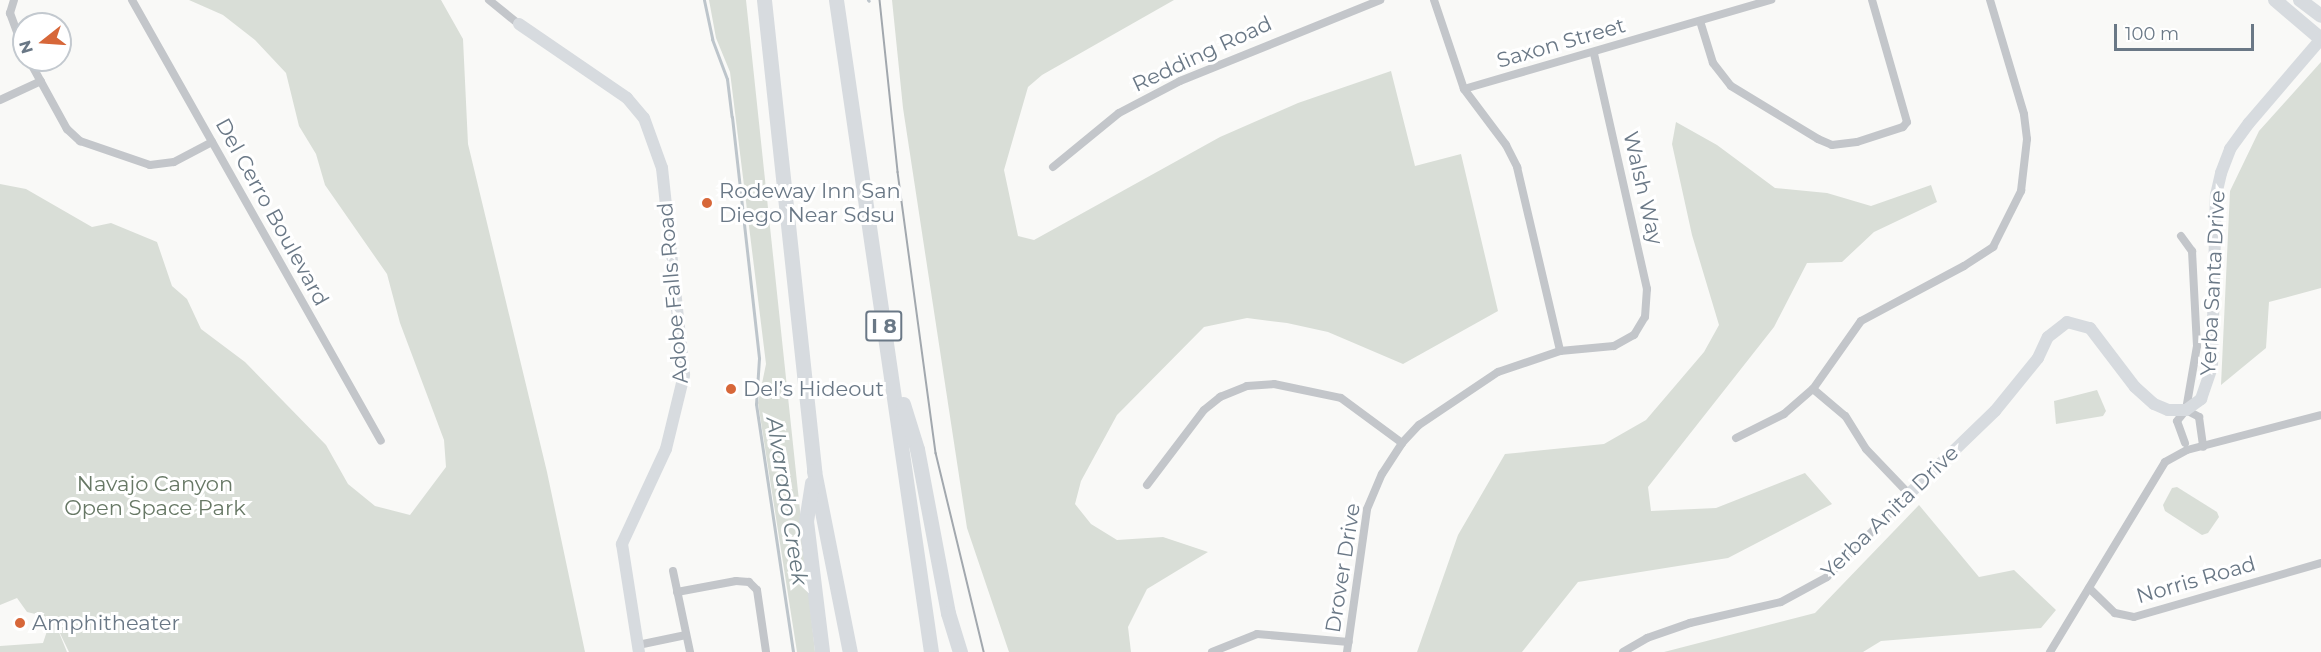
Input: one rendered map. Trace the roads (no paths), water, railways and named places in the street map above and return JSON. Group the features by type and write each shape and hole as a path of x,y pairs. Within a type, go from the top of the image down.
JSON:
{"highway":[{"path":"764,0 814,471 850,652"},
{"name":"I 8","path":"836,0 931,652"},
{"path":"891,367 917,449 948,613 960,652"},
{"path":"814,471 806,521 822,652"}],"main road":[{"path":"2275,0 2321,39"},
{"path":"2300,0 2321,16"}],"street":[{"path":"12,18 10,13 14,0"},
{"name":"Del Cerro Boulevard","path":"132,0 381,441"},
{"name":"Adobe Falls Road","path":"489,0 519,24 627,98 644,118 662,168 684,375 666,449 622,544 639,649"},
{"name":"Redding Road","path":"1053,167 1119,113 1180,81 1380,0"},
{"path":"1434,0 1464,89 1506,145 1517,167 1560,351"},
{"name":"Saxon Street","path":"1464,89 1771,0"},
{"path":"1700,21 1713,63 1731,86 1818,139 1832,144 1857,142 1903,127 1907,122 1872,0"},
{"path":"1736,438 1784,414 1813,389 1861,321 1993,247 2011,215 2024,178 2026,127 1990,0"},
{"name":"Yerba Santa Drive","path":"2186,414 2201,399 2212,367 2216,195 2221,173 2230,149 2249,123 2321,39"},
{"name":"Walsh Way","path":"1594,53 1647,289 1647,307 1638,330"},
{"path":"36,72 67,129 90,144 150,165 174,162 212,142"},
{"path":"0,100 41,81"},
{"name":"Yerba Santa Drive","path":"2181,236 2192,251 2198,346 2186,414"},
{"name":"Yerba Anita Drive","path":"1623,652 1647,638 1690,623 1781,602 1827,577 1995,411 2038,358 2048,337 2067,322 2090,328 2135,387 2154,404 2186,414"},
{"name":"Drover Drive","path":"1347,652 1367,509 1382,474 1402,442 1419,425 1498,372 1560,351 1614,346 1638,330"},
{"path":"1147,486 1212,403 1229,392 1256,384 1341,398 1402,442"},
{"path":"1813,389 1845,416 1866,448 1909,494"},
{"path":"2186,447 2177,421 2186,414 2203,443"},
{"path":"2050,652 2165,462 2186,447 2321,415"},
{"name":"Norris Road","path":"2089,588 2115,613 2134,617 2321,563"},
{"path":"673,571 690,652"},
{"path":"677,592 736,580 749,582 757,590 766,652"},
{"path":"1212,652 1257,634 1349,642"},
{"path":"639,649 686,635"}],"waterway":[{"name":"Alvarado Creek","path":"704,0 712,39 727,79 759,358 756,404 793,652"}],"tram line":[{"path":"880,0 898,172 936,453 984,652"}],"place":[{"name":"Rodeway Inn San Diego Near Sdsu","path":"707,203"},
{"name":"Del’s Hideout","path":"731,389"},
{"name":"Amphitheater","path":"20,623"}],"park label":[{"name":"Navajo Canyon Open Space Park","path":"155,496"}]}
